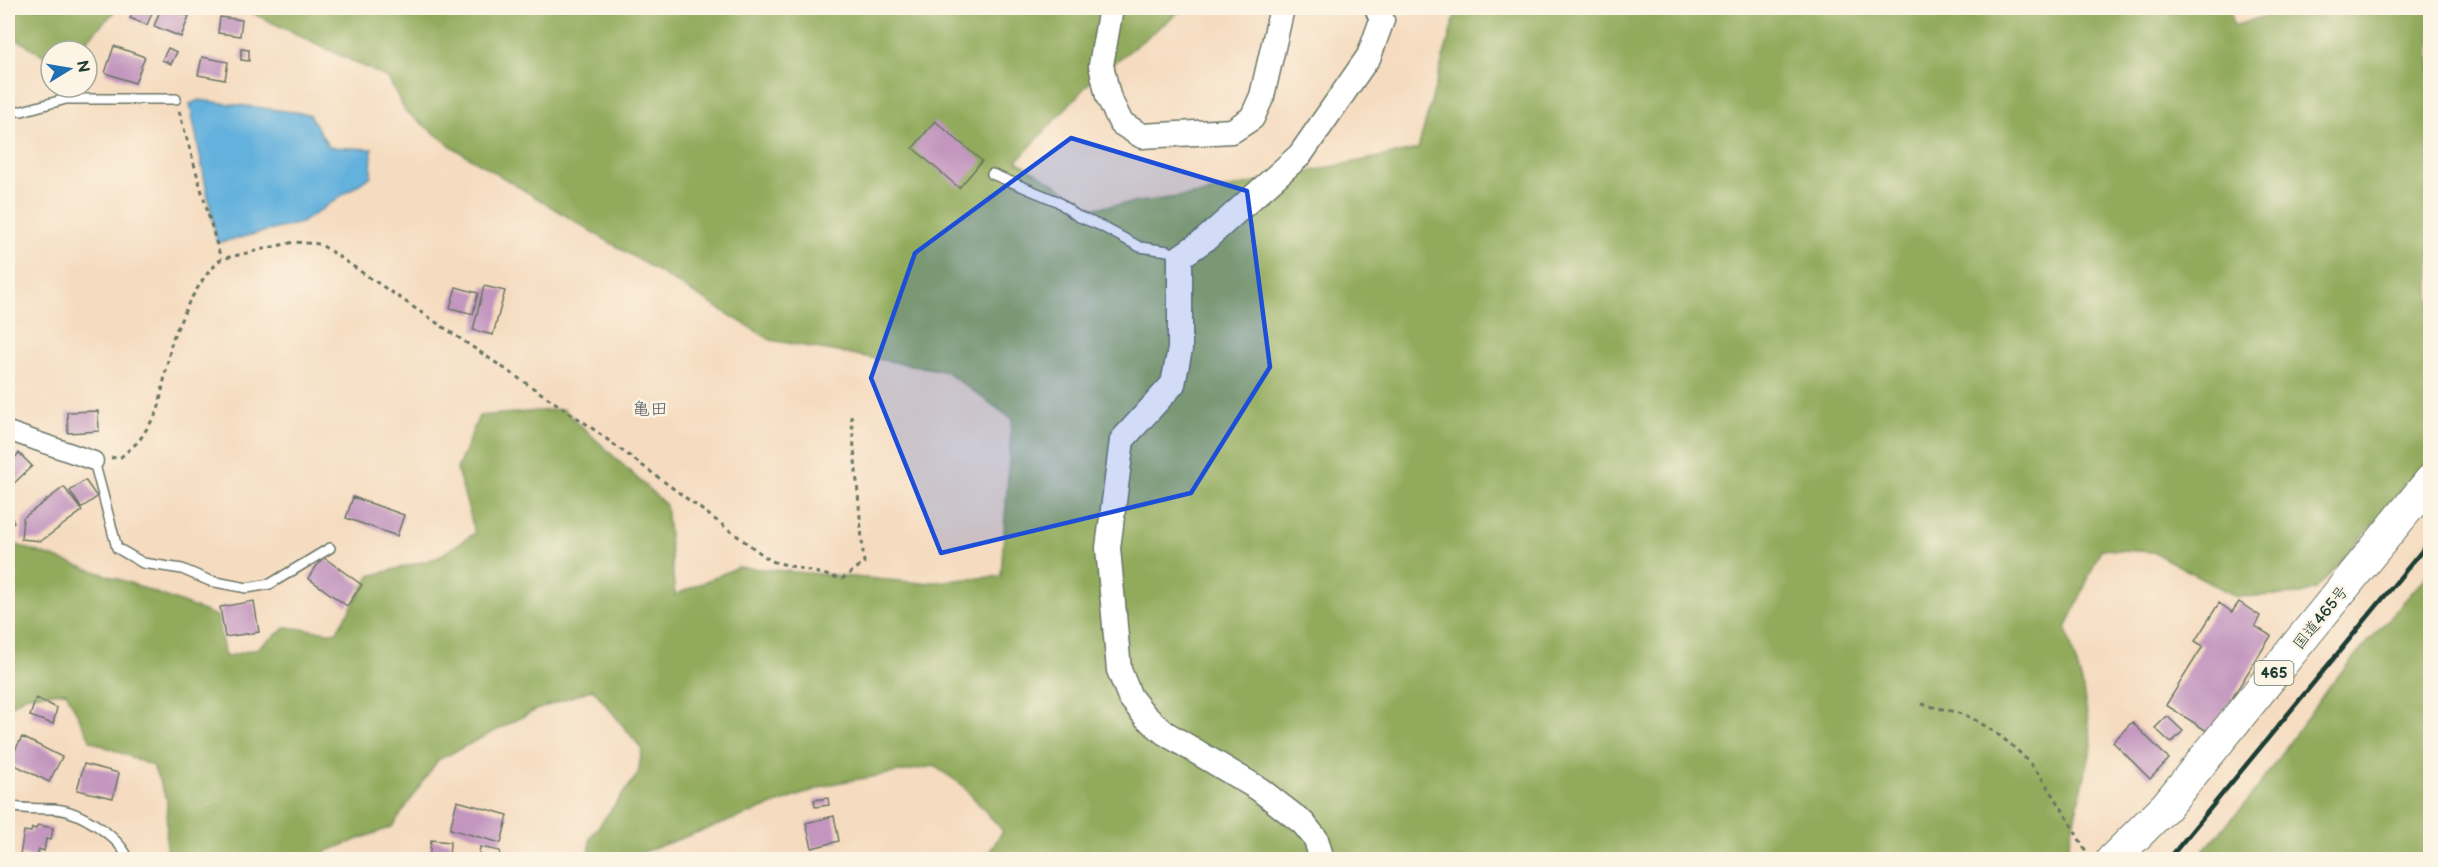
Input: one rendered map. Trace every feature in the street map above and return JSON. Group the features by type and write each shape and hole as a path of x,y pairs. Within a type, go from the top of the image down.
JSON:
{"highway":[{"name":"国道465号","path":"2112,860 2166,806 2430,481"}],"street":[{"path":"1111,8 1101,64 1108,96 1121,123 1142,136 1232,131 1252,118 1262,96 1282,8"},
{"path":"1322,860 1316,839 1303,823 1258,789 1165,733 1146,717 1130,697 1119,670 1108,548 1122,440 1173,384 1180,349 1180,257 1206,239 1300,155 1369,56 1382,20 1377,8"},
{"path":"8,431 94,461"}],"lane":[{"path":"8,111 22,111 66,99 176,99"},
{"path":"992,174 1057,201 1077,216 1099,225 1140,248 1168,251 1180,257"},
{"path":"94,461 117,548 143,563 182,569 210,581 247,588 270,584 330,548"},
{"path":"8,803 9,806 20,809 58,809 84,819 111,834 126,852 129,860"}],"path":[{"path":"176,99 221,259"},
{"path":"94,461 122,457 139,441 158,411 172,340 189,302 200,284 221,259 294,242 320,244 585,423 771,561 842,579 864,563 851,413"},
{"path":"1922,704 1973,719 2021,752 2048,784 2090,860"}],"highlighted area":[{"path":"1071,138 1247,191 1270,367 1191,493 941,553 871,378 915,253"}],"green space":[{"path":"8,8 118,8 88,39 39,39 39,53 8,34"},
{"path":"236,8 1184,8 1089,83 1017,161 1093,208 1201,194 1418,149 1457,8 2230,8 2234,26 2289,8 2430,8 2430,460 2316,589 2301,594 2237,597 2153,552 2101,549 2066,629 2082,683 2092,746 2065,859 985,859 1003,831 961,784 934,766 831,784 635,855 590,854 590,838 638,774 642,749 593,689 536,710 438,760 392,827 327,851 319,859 166,859 167,800 153,766 91,741 66,692 27,695 8,708 8,542 130,583 217,616 225,657 256,649 287,627 336,633 370,576 437,558 475,533 457,469 479,416 563,409 666,505 675,595 738,567 922,583 1001,576 1012,419 945,371 771,340 454,148 405,111 388,78 248,11"},
{"path":"2430,572 2430,859 2196,859 2248,801 2330,685"}],"water":[{"path":"199,100 309,114 329,147 372,149 371,176 301,223 217,243 190,104"}],"building":[{"path":"134,8 154,8 147,25 130,18"},
{"path":"161,8 189,16 181,37 154,26"},
{"path":"1140,8 1167,8 1167,12"},
{"path":"220,17 242,20 240,36 218,33"},
{"path":"114,46 145,57 135,83 105,73"},
{"path":"168,48 177,52 171,64 162,60"},
{"path":"241,49 249,50 249,61 241,60"},
{"path":"202,57 228,62 225,80 198,75"},
{"path":"935,121 982,161 959,188 913,148"},
{"path":"484,286 505,291 493,335 473,330"},
{"path":"456,287 478,293 473,314 450,308"},
{"path":"98,411 99,431 68,433 67,412"},
{"path":"19,453 32,466 8,489 8,465"},
{"path":"85,480 97,497 81,508 70,491"},
{"path":"64,487 82,511 41,541 21,539 23,518"},
{"path":"353,497 404,515 397,536 346,518"},
{"path":"8,512 14,522 8,528"},
{"path":"323,557 362,585 347,606 308,578"},
{"path":"254,601 259,632 225,637 220,607"},
{"path":"2239,602 2260,616 2255,626 2271,636 2210,733 2166,705 2203,646 2195,641 2219,603 2232,612"},
{"path":"36,698 57,708 53,724 30,716"},
{"path":"2167,716 2183,731 2171,743 2155,728"},
{"path":"2132,722 2169,759 2150,779 2113,742"},
{"path":"22,737 62,757 49,782 9,762"},
{"path":"84,764 119,773 113,798 77,790"},
{"path":"828,798 829,805 815,807 814,800"},
{"path":"457,801 508,815 501,843 450,829"},
{"path":"834,816 839,841 812,848 806,823"},
{"path":"38,825 53,828 51,840 46,839 44,851 39,849 37,858 20,855 24,831 31,832 32,828 36,829"},
{"path":"431,840 450,842 449,860 429,860"},
{"path":"480,847 500,851 499,860 478,860"}],"railway":[{"path":"2168,860 2430,541"}],"district":[{"name":"亀田","path":"650,409"}]}
